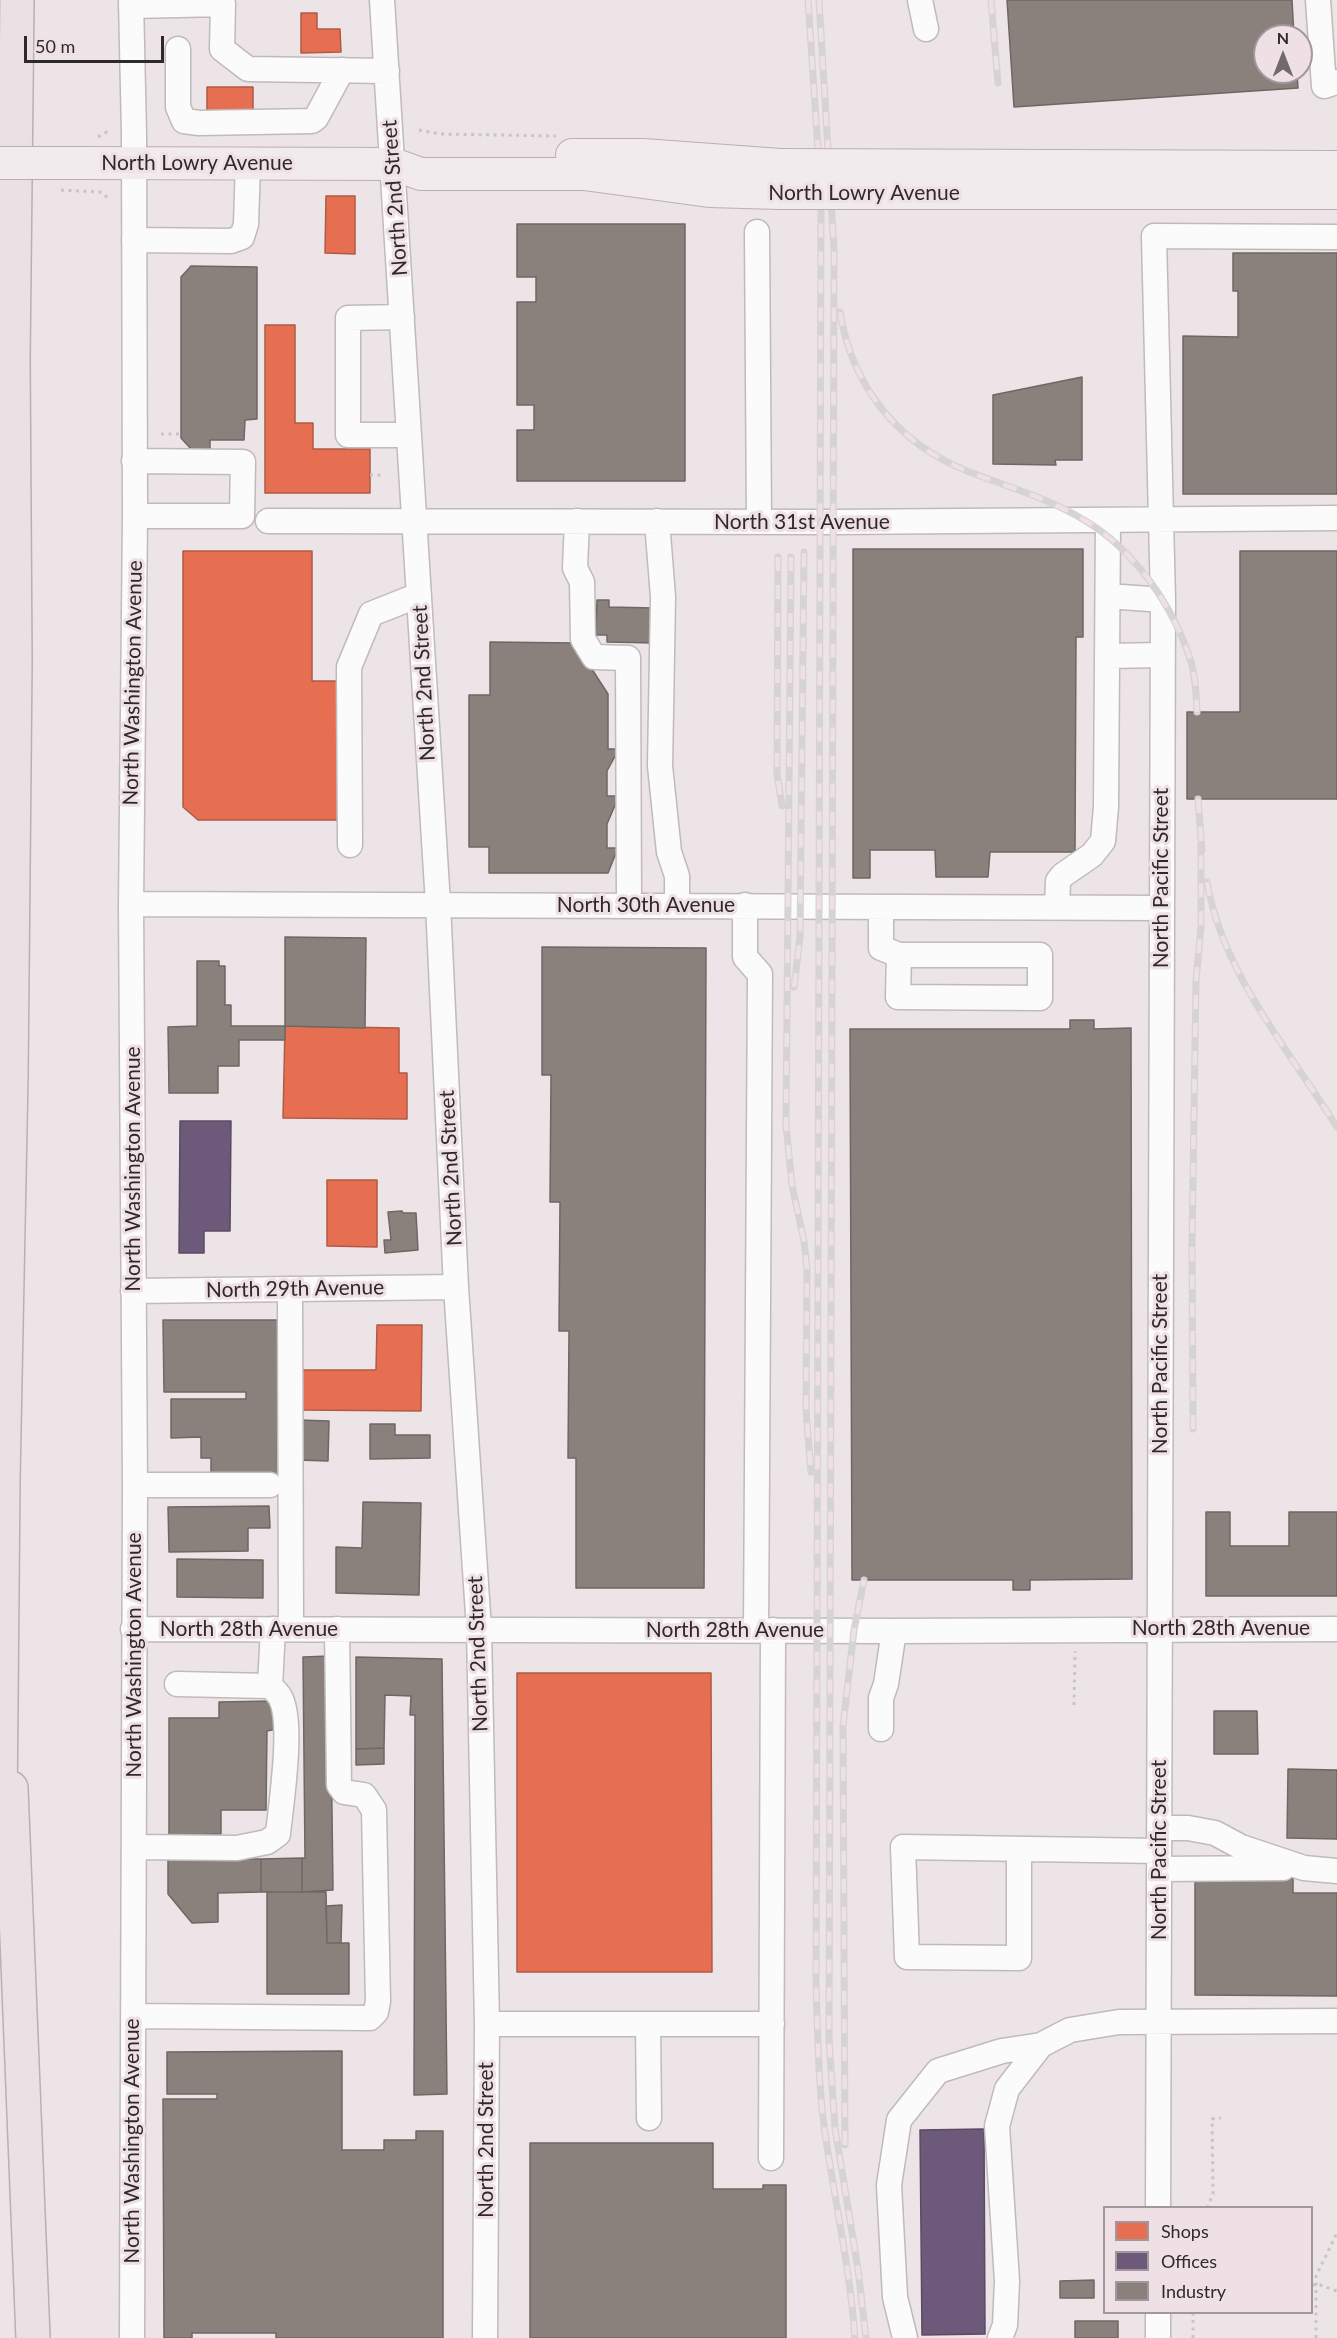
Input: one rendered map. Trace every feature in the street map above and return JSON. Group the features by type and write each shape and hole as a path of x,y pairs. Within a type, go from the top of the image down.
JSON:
{"highway":[{"path":"0,1813 15,661 13,347 17,0"},
{"path":"2,1584 33,2338"}],"main road":[{"name":"North Lowry Avenue","path":"0,163 86,150 134,165 393,164 421,174 584,174 709,191 780,179 1337,167"},
{"name":"North Lowry Avenue","path":"780,179 1337,193"}],"street":[{"name":"North 2nd Street","path":"382,0 438,904 456,1287 479,1629 487,2024 485,2338"},
{"path":"920,0 926,29"},
{"path":"1318,0 1324,86 1337,82"},
{"path":"131,3 223,4 222,49 248,69 387,71"},
{"name":"North Washington Avenue","path":"131,3 135,516 131,904 135,1485 132,2338"},
{"path":"178,50 178,107 184,121 191,122 312,121 316,118 342,70"},
{"path":"134,240 231,241 242,237 246,224 248,163"},
{"path":"757,232 759,522"},
{"name":"North Pacific Street","path":"1158,2206 1163,600 1154,236 1337,237"},
{"path":"402,317 348,318 348,435 409,435"},
{"path":"134,461 243,462 242,516 135,516"},
{"name":"North 31st Avenue","path":"268,521 759,522 1337,518"},
{"path":"1057,907 1058,881 1092,855 1103,841 1106,807 1108,520"},
{"path":"577,521 575,568 582,582 583,639 594,657 628,658 629,905"},
{"path":"657,521 663,597 660,766 669,852 677,876 677,905"},
{"path":"350,845 349,667 371,614 419,595"},
{"path":"1108,596 1163,600"},
{"path":"1107,656 1162,655"},
{"name":"North 30th Avenue","path":"131,904 1161,908"},
{"path":"745,905 745,957 760,974 765,1630 772,2024 771,2158"},
{"path":"881,907 881,948 899,955 1040,955 1040,998 898,997 899,955"},
{"name":"North 29th Avenue","path":"133,1291 456,1287"},
{"path":"270,1686 282,1629 290,1289"},
{"path":"135,1485 270,1485"},
{"name":"North 28th Avenue","path":"133,1629 894,1631 1158,1628 1337,1629"},
{"path":"133,2016 370,2018 376,2012 378,2001 374,1810 364,1796 344,1792 339,1785 337,1629"},
{"path":"880,1729 881,1698 886,1684 894,1631"},
{"path":"134,1847 237,1848 267,1842 278,1834 286,1746 285,1717 281,1697 270,1686 177,1684"},
{"path":"1159,1849 1188,1828 1215,1833 1241,1847 1304,1868"},
{"path":"1019,1849 1019,1958 907,1956 903,1847 1159,1849 1337,1871"},
{"path":"905,2338 895,2297 889,2185 899,2120 938,2071 1002,2051 1041,2045 1070,2030 1119,2022 1337,2021"},
{"path":"487,2024 772,2024"},
{"path":"648,2024 649,2118"},
{"path":"1000,2338 1005,2325 1007,2281 996,2126 1007,2089 1041,2045"},
{"path":"1158,2314 1158,2338"}],"path":[{"path":"419,130 440,134 505,135"},
{"path":"86,150 100,136 107,132 110,134"},
{"path":"56,189 100,192 108,198 110,196"},
{"path":"161,434 181,434"},
{"path":"370,475 385,475"},
{"path":"1074,1705 1074,1651 1084,1651"},
{"path":"1208,2206 1213,2194 1212,2119 1221,2118"},
{"path":"1316,2338 1314,2285 1316,2276 1337,2233"},
{"path":"1314,2285 1337,2291"},
{"path":"1193,2314 1193,2338"}],"building: Shops":[{"path":"301,13 317,13 317,29 340,29 341,52 301,53"},
{"path":"207,87 253,87 253,118 207,117"},
{"path":"326,196 355,196 355,254 325,253"},
{"path":"265,325 295,325 295,423 313,423 313,449 370,449 370,493 265,493"},
{"path":"183,551 312,551 312,681 340,681 340,820 198,820 183,807"},
{"path":"285,1026 399,1028 399,1073 407,1073 407,1119 283,1118"},
{"path":"327,1180 377,1180 377,1247 327,1246"},
{"path":"377,1325 422,1325 421,1411 299,1410 299,1370 376,1370"},
{"path":"517,1673 711,1673 712,1972 517,1972"}],"building: Offices":[{"path":"180,1121 231,1121 230,1231 204,1231 204,1253 179,1253"},
{"path":"984,2129 985,2334 922,2335 920,2130"}],"building: Industry":[{"path":"1007,0 1292,0 1293,24 1253,24 1253,84 1298,84 1298,88 1014,107"},
{"path":"517,224 685,224 685,481 517,481 517,430 534,430 534,405 517,405 517,302 536,302 536,277 517,277"},
{"path":"1233,253 1337,253 1337,494 1183,494 1183,336 1238,337 1238,291 1233,291"},
{"path":"191,266 257,267 257,419 245,420 244,440 210,440 210,449 192,450 181,438 181,277"},
{"path":"1082,377 1082,460 1055,460 1056,465 993,464 993,395"},
{"path":"853,549 1083,549 1083,637 1076,637 1075,852 990,852 988,877 936,877 935,850 870,850 870,878 853,878"},
{"path":"1240,551 1337,551 1337,799 1187,799 1187,712 1240,712"},
{"path":"597,600 609,600 609,607 654,608 654,643 607,642 607,635 596,635"},
{"path":"490,642 575,643 608,694 608,749 619,749 607,771 607,796 619,796 607,824 607,848 618,848 608,873 489,873 489,847 469,847 469,695 490,695"},
{"path":"285,937 366,938 365,1028 285,1026"},
{"path":"542,947 706,948 704,1588 576,1588 576,1458 568,1458 569,1331 559,1331 560,1202 550,1202 551,1075 542,1075"},
{"path":"197,961 219,961 219,966 225,966 225,1005 231,1005 231,1026 285,1026 285,1040 239,1040 239,1066 218,1066 218,1093 169,1093 168,1027 197,1026"},
{"path":"1070,1020 1094,1020 1094,1029 1131,1028 1132,1579 1030,1580 1030,1590 1013,1590 1013,1580 852,1580 850,1029 1070,1029"},
{"path":"402,1211 403,1213 416,1213 418,1250 385,1253 384,1240 391,1240 388,1212"},
{"path":"163,1320 285,1320 285,1474 211,1474 211,1458 201,1458 201,1437 171,1438 171,1399 246,1399 246,1392 164,1392"},
{"path":"299,1420 329,1421 328,1461 298,1460"},
{"path":"370,1424 395,1424 395,1435 430,1435 430,1458 370,1459"},
{"path":"363,1502 421,1503 419,1595 336,1593 336,1547 362,1548"},
{"path":"269,1506 270,1528 248,1528 248,1551 169,1552 168,1507"},
{"path":"1206,1512 1230,1512 1230,1546 1289,1546 1289,1512 1337,1512 1337,1596 1206,1596"},
{"path":"177,1559 263,1560 263,1598 177,1597"},
{"path":"330,1656 333,1890 302,1892 302,1858 305,1858 303,1657"},
{"path":"356,1657 442,1659 447,2094 414,2095 415,1715 410,1715 411,1696 385,1695 384,1748 356,1749"},
{"path":"273,1701 277,1729 267,1731 266,1810 221,1810 221,1834 169,1836 169,1718 219,1718 219,1702"},
{"path":"1214,1711 1257,1711 1258,1754 1214,1754"},
{"path":"384,1748 384,1764 356,1765 356,1749"},
{"path":"1288,1769 1337,1770 1337,1839 1287,1838"},
{"path":"302,1858 302,1892 261,1892 261,1859"},
{"path":"168,1859 261,1859 261,1892 218,1893 218,1922 192,1923 168,1894"},
{"path":"1195,1875 1293,1875 1293,1893 1337,1893 1337,1996 1195,1995"},
{"path":"267,1892 326,1892 327,1943 349,1943 349,1994 267,1994"},
{"path":"342,1905 341,1943 327,1943 326,1906"},
{"path":"342,2051 342,2150 384,2150 384,2140 416,2140 416,2131 443,2131 443,2338 276,2338 276,2333 192,2333 192,2338 164,2338 163,2099 217,2099 217,2094 167,2094 167,2052"},
{"path":"530,2143 713,2143 713,2189 763,2189 763,2185 786,2185 786,2338 530,2338"},
{"path":"1094,2280 1094,2298 1060,2298 1060,2281"},
{"path":"1075,2321 1118,2321 1118,2338 1075,2338"}],"railway":[{"path":"808,0 821,195 816,1986 823,2115 846,2261 855,2338"},
{"path":"819,0 834,250 829,2040 835,2128 858,2269 866,2338"},
{"path":"991,0 998,83"},
{"path":"840,312 855,364 882,409 899,428 919,445 942,459 1041,499 1084,520 1103,532 1136,564 1163,601 1184,641 1194,674 1197,712"},
{"path":"794,987 800,937 804,552"},
{"path":"778,557 777,774 782,806"},
{"path":"791,557 786,1125 792,1185 804,1241 807,1269 806,1410 811,1472"},
{"path":"1198,799 1202,850"},
{"path":"1193,1429 1192,1246 1196,981 1201,927 1201,843"},
{"path":"1207,882 1215,916 1242,979 1337,1127"},
{"path":"845,2145 843,1726 854,1630 864,1580"}]}
